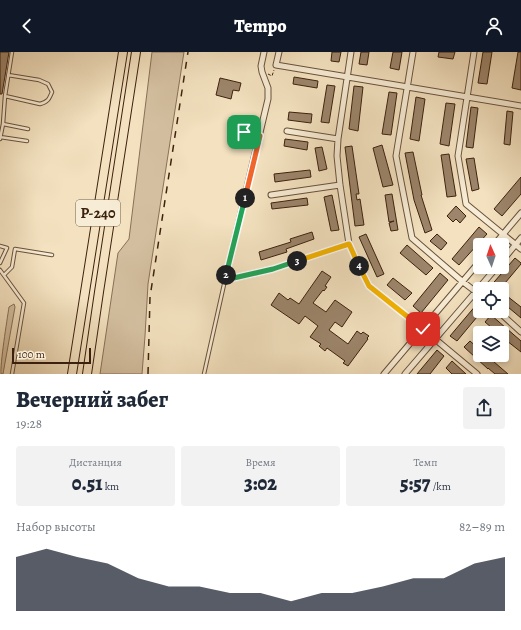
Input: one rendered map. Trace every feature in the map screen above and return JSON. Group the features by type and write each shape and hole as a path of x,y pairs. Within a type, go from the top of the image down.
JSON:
{"highway":[{"name":"Р-240","path":"72,374 123,52"},
{"name":"Р-240","path":"88,374 99,292 136,52"}],"street":[{"path":"264,52 262,72 268,88 268,99 225,280 273,269 349,244"},
{"path":"279,52 276,65 521,106"},
{"path":"351,52 338,139 337,156 349,244 369,286 477,374"},
{"path":"413,52 396,156 412,238 462,282 473,290"},
{"path":"474,52 458,156 466,204 521,250"},
{"path":"287,131 338,139"},
{"path":"271,196 340,186"},
{"path":"500,238 521,213"},
{"path":"509,253 521,238"},
{"path":"384,374 473,269"},
{"path":"405,374 473,298"},
{"path":"506,318 521,332"}],"lane":[{"path":"12,52 0,138 27,141"},
{"path":"5,96 40,104 46,103 52,92 48,84 39,80 8,75"},
{"path":"2,124 28,129"},
{"path":"244,132 260,136"},
{"path":"0,246 7,248 0,263"},
{"path":"4,275 12,267 15,249 52,255"},
{"path":"0,270 24,303 12,374"},
{"path":"204,374 225,280"}],"path":[{"path":"265,71 272,76 273,74"}],"shaded area":[{"path":"152,52 184,52 148,284 142,374 100,374 118,253 129,239"},
{"path":"14,304 15,307 3,374 1,374 9,307"}],"building":[{"path":"0,52 9,52 2,94 0,94"},
{"path":"332,52 341,52 339,62 331,61"},
{"path":"361,52 369,52 367,65 359,64"},
{"path":"393,52 402,52 399,70 390,68"},
{"path":"439,52 455,52 453,59 438,57"},
{"path":"483,52 492,52 487,84 478,83"},
{"path":"518,52 521,52 521,90 512,88"},
{"path":"294,77 318,81 317,88 293,84"},
{"path":"220,78 241,83 239,91 233,90 231,99 216,95"},
{"path":"327,85 335,86 329,123 321,122"},
{"path":"354,86 363,87 358,131 349,129"},
{"path":"389,92 397,93 391,135 382,134"},
{"path":"416,97 425,99 419,141 410,139"},
{"path":"446,103 455,104 449,146 440,144"},
{"path":"471,107 478,108 473,148 466,147"},
{"path":"507,111 513,112 510,145 504,144"},
{"path":"289,112 312,114 311,123 288,120"},
{"path":"285,139 308,142 307,150 284,146"},
{"path":"382,145 393,185 383,187 373,148"},
{"path":"352,146 359,194 356,194 357,200 360,199 364,225 355,226 345,147"},
{"path":"322,147 327,169 319,171 315,148"},
{"path":"413,152 421,195 432,230 425,233 414,200 405,153"},
{"path":"449,154 456,196 447,197 441,155"},
{"path":"474,158 479,189 472,191 466,159"},
{"path":"310,170 311,177 275,182 274,174"},
{"path":"521,177 521,194 502,216 494,209"},
{"path":"392,194 398,230 391,231 389,223 394,221 389,222 385,195"},
{"path":"332,195 339,230 331,231 324,197"},
{"path":"307,198 308,205 272,209 271,203"},
{"path":"456,206 466,216 460,223 456,219 453,222 447,216"},
{"path":"479,227 487,234 483,238 473,238 473,250 459,265 452,259"},
{"path":"312,232 314,239 286,249 287,252 261,260 259,252 291,242 290,239"},
{"path":"366,234 384,274 377,277 359,237"},
{"path":"437,234 447,243 441,250 430,241"},
{"path":"407,245 433,268 426,275 400,253"},
{"path":"515,258 521,263 506,282 494,282 501,274 509,274 509,265"},
{"path":"322,271 331,277 325,286 327,287 313,303 326,312 335,300 352,312 342,327 335,322 329,330 348,344 357,331 361,334 363,332 369,336 348,366 343,363 345,361 327,348 325,351 319,346 321,344 310,337 318,326 305,316 299,324 271,305 279,293 288,300 290,298 299,304"},
{"path":"440,273 448,280 421,313 413,306"},
{"path":"393,278 412,293 405,300 387,285"},
{"path":"509,298 521,307 521,318 509,308"},
{"path":"473,309 473,318 476,318 457,341 450,336"},
{"path":"488,318 494,318 504,326 490,326 485,322"},
{"path":"509,331 521,341 521,352 509,343"},
{"path":"470,341 473,344 473,355 464,347"},
{"path":"437,350 444,356 430,374 417,374"},
{"path":"452,361 466,374 452,374 446,368"},
{"path":"480,362 494,362 508,374 495,374"}],"railway":[{"path":"148,374 150,297 188,52"}],"route":[{"path":"244,132 260,136 225,280 273,269 349,244 369,286 423,329"}]}
